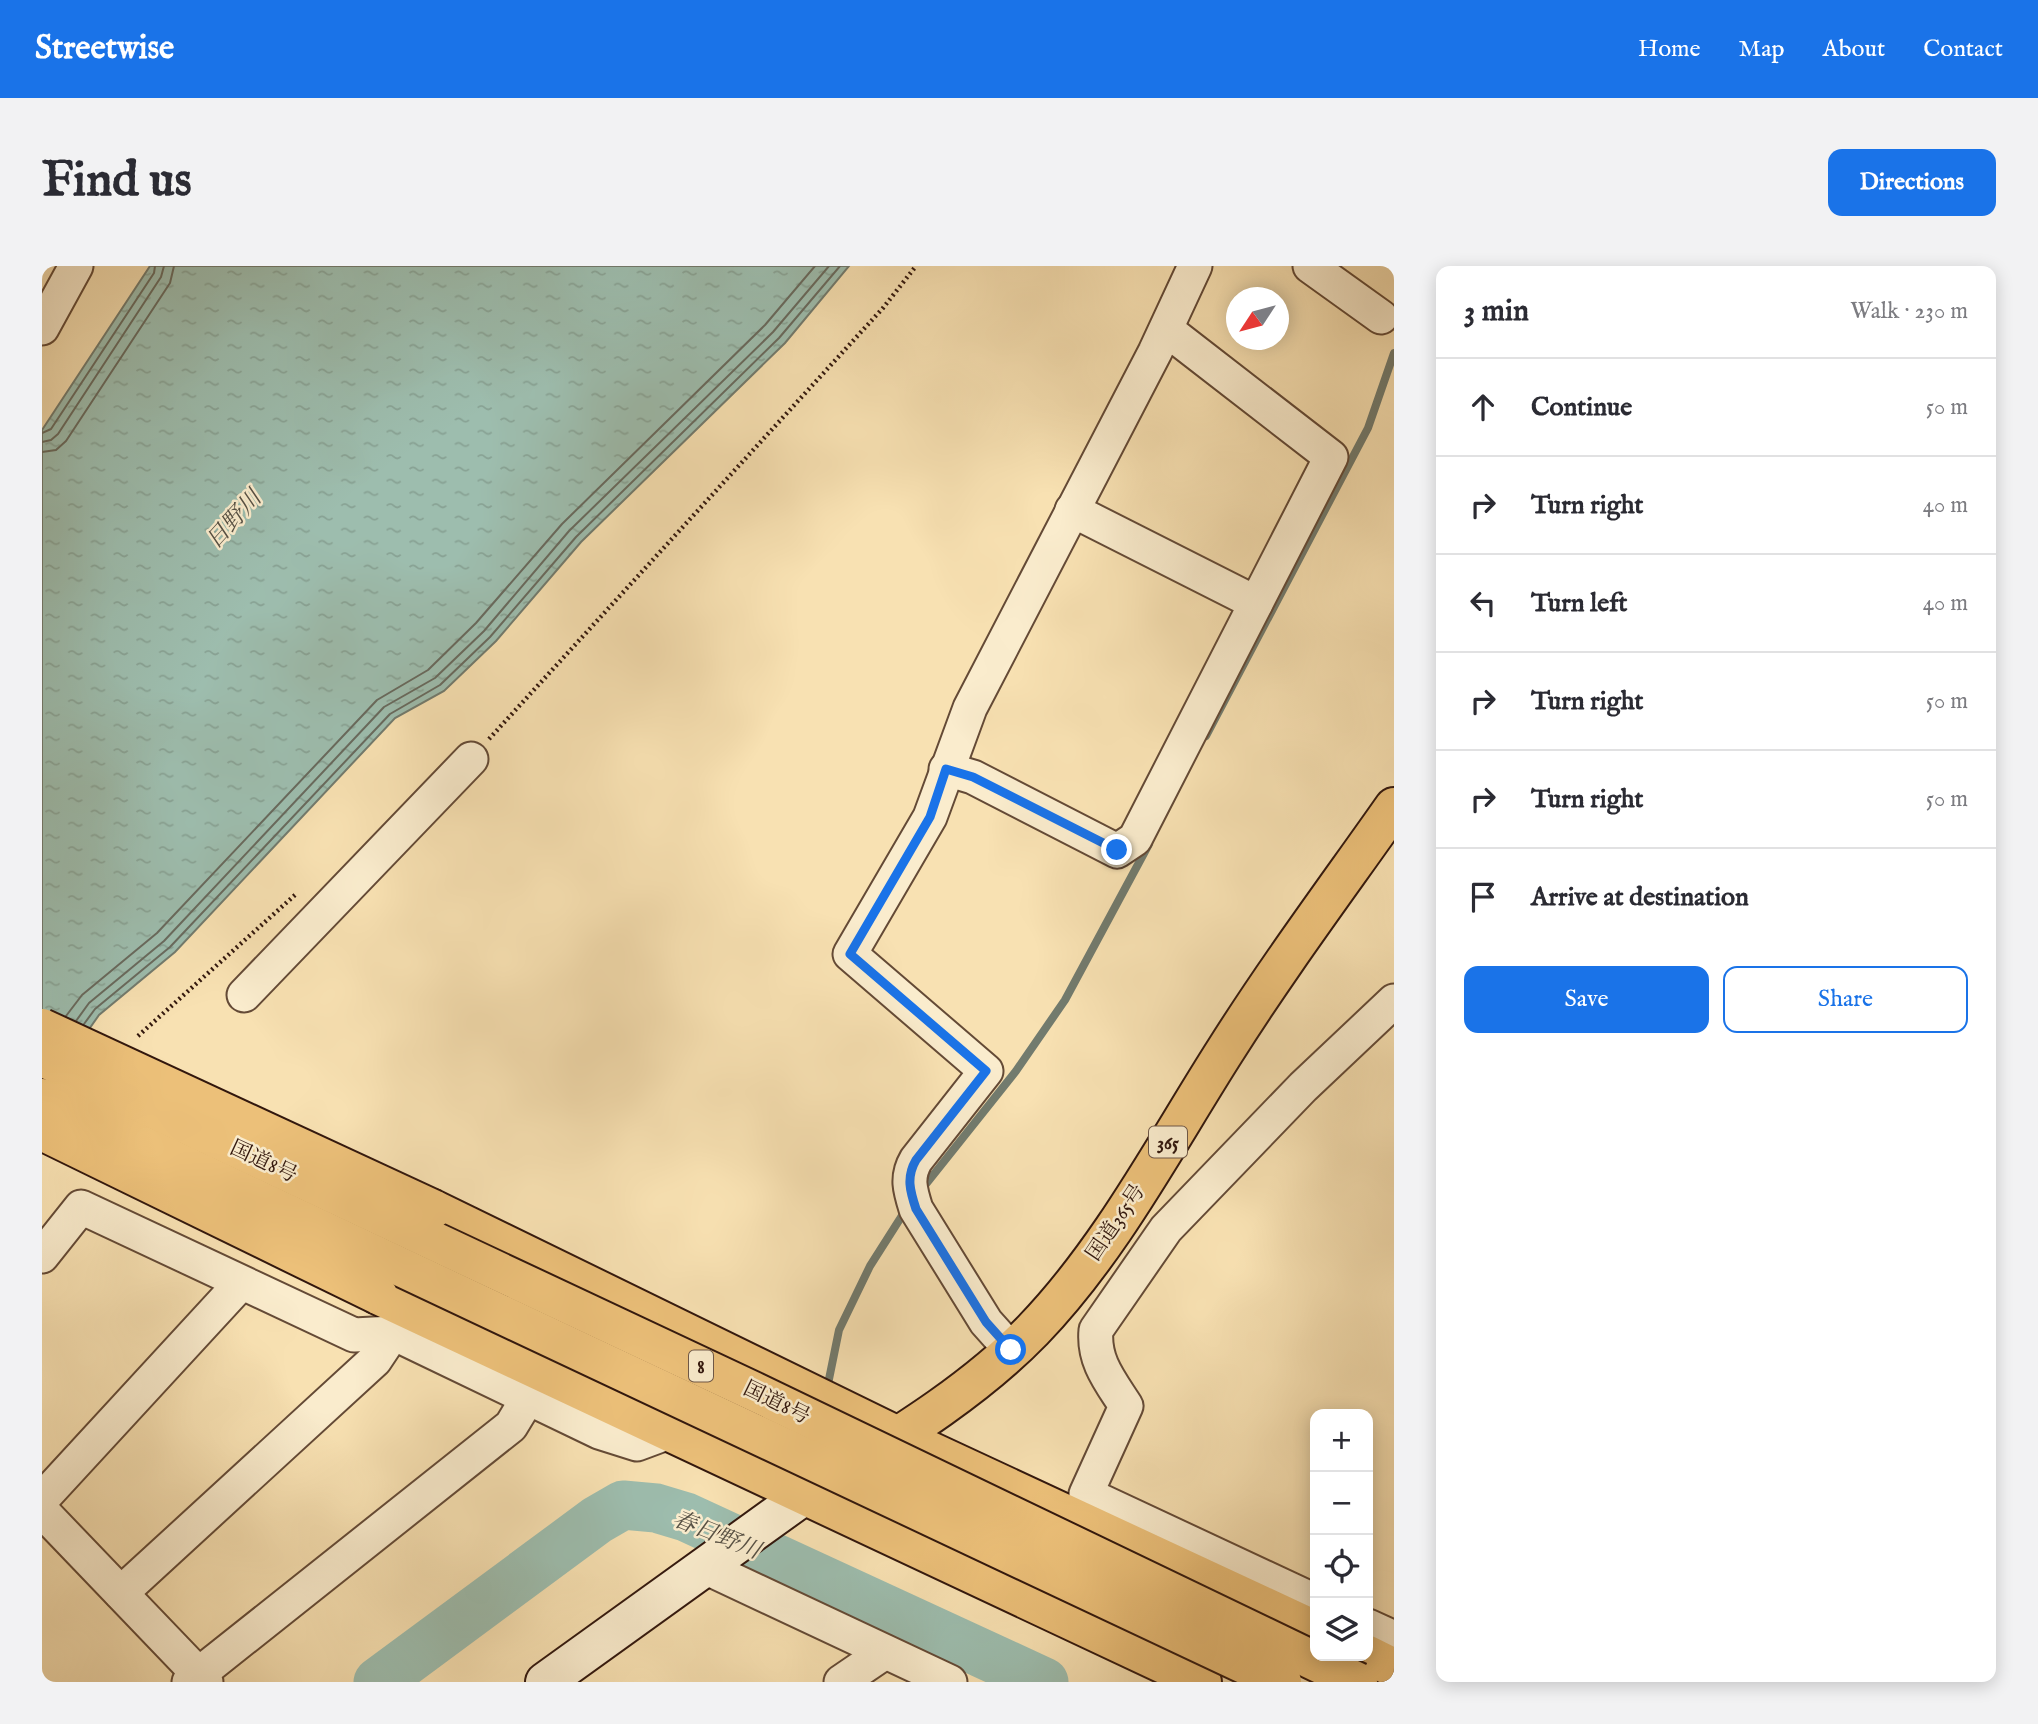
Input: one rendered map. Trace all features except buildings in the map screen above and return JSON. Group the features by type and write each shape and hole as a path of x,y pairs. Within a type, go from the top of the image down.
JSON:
{"highway":[{"name":"国道365号","path":"806,1494 898,1436 1011,1350 1056,1304 1094,1256 1248,1014 1394,807"},
{"name":"8","path":"42,1028 433,1209 898,1436 1310,1628"},
{"name":"国道8号","path":"42,1056 765,1396 1358,1682"},
{"name":"国道8号","path":"42,1098 1282,1682"},
{"path":"42,1131 377,1294 1202,1682"},
{"path":"1373,1658 1394,1668"}],"street":[{"path":"42,328 76,266"},
{"path":"1011,1350 986,1322 916,1209 909,1189 909,1172 916,1160 986,1071 850,954 930,817 970,708 1167,330 1195,266"},
{"path":"1310,266 1381,317"},
{"path":"946,769 973,777 1117,850 1135,839 1331,457 1167,330"},
{"path":"1072,510 1256,603"},
{"path":"244,995 471,759"},
{"path":"1310,1599 1086,1494 1126,1406 1099,1364 1094,1348 1096,1330 1166,1229 1303,1087 1394,1001"},
{"path":"42,1256 81,1207 354,1335 393,1333 599,1432 637,1444 672,1431"},
{"path":"42,1499 242,1283"},
{"path":"121,1593 376,1360 393,1333"},
{"path":"42,1511 198,1679 511,1426 528,1398"},
{"path":"545,1682 806,1494"},
{"path":"705,1567 950,1682"},
{"path":"1373,1628 1394,1638"},
{"path":"841,1682 885,1652"}],"path":[{"path":"471,759 883,307 916,266"},
{"path":"127,1045 301,890"}],"water":[{"name":"日野川","path":"150,266 849,266 785,343 581,542 496,641 444,691 395,718 175,952 99,1015 42,1096 42,430"}],"waterway":[{"path":"1206,736 1368,428 1394,353"},
{"path":"926,1184 1016,1071 1065,1000 1149,844"},
{"path":"827,1389 839,1330 870,1266 905,1211"},
{"name":"春日野川","path":"378,1682 597,1520 623,1505 656,1508 686,1517 1044,1682"}],"route":[{"path":"1011,1350 986,1322 916,1209 909,1189 909,1172 916,1160 986,1071 850,954 930,817 946,769 973,777 1117,850"}]}
